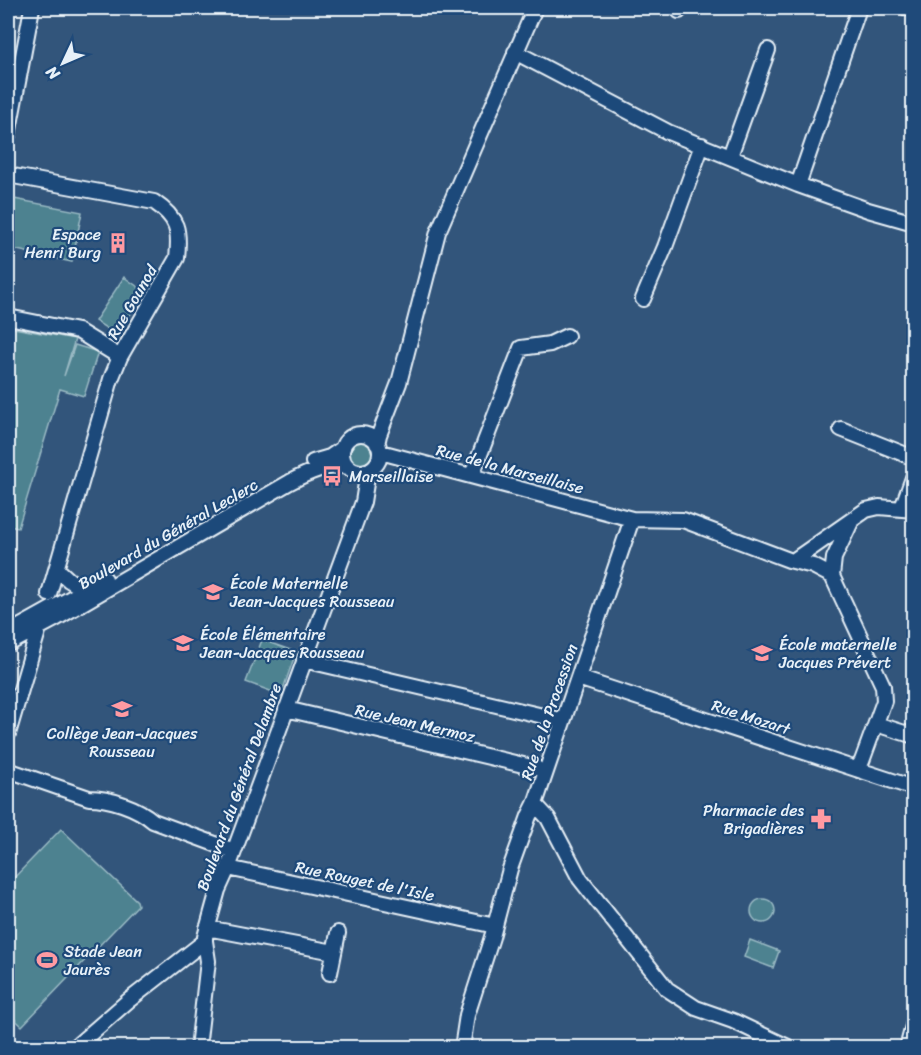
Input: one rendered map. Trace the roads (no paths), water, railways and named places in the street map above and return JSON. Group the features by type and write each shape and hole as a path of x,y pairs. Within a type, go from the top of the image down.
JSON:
{"street":[{"path":"8,135 32,8"},
{"path":"379,449 370,437 363,435 351,437 343,448 343,458 356,470 378,462 379,449 378,435 401,376 438,232 535,8"},
{"path":"798,185 859,8"},
{"path":"907,8 914,9"},
{"path":"730,156 768,50"},
{"path":"515,51 668,132 798,185 868,210 914,223"},
{"path":"643,299 702,145"},
{"name":"Rue Gounod","path":"8,176 154,202 167,211 176,224 179,240 177,258 120,357 111,380 50,594"},
{"path":"8,317 78,331 120,357"},
{"path":"472,476 521,348 550,344 567,336"},
{"path":"363,435 375,426 390,405"},
{"path":"841,429 914,458"},
{"name":"Boulevard du Général Leclerc","path":"8,633 86,591 288,473 330,457 343,448"},
{"name":"Rue de la Marseillaise","path":"379,449 388,454 632,519 683,520 813,566 832,576"},
{"name":"Boulevard du Général Leclerc","path":"8,644 310,472 340,466 356,470"},
{"name":"Boulevard du Général Delambre","path":"198,1047 208,961 206,935 218,890 363,502 365,486 356,470"},
{"path":"794,561 866,510 879,507 908,509 914,475"},
{"name":"Rue de la Procession","path":"632,519 578,678 541,769 535,804 548,818 580,879 667,989 696,1008 733,1021 790,1047"},
{"path":"851,522 834,558 832,576 883,686 884,700 857,769"},
{"path":"57,569 86,591"},
{"path":"8,734 39,628"},
{"path":"304,660 560,720"},
{"name":"Rue Mozart","path":"578,678 914,788"},
{"name":"Rue Jean Mermoz","path":"286,709 541,769"},
{"path":"876,724 914,736"},
{"path":"8,770 88,798 102,798 234,851"},
{"path":"462,1047 467,1015 510,869 535,804"},
{"name":"Rue Rouget de l'Isle","path":"228,868 495,926"},
{"path":"330,973 338,933"},
{"path":"74,1047 206,935 334,952"}],"place":[{"name":"Espace Henri Burg","path":"118,243"},
{"name":"Marseillaise","path":"332,476"},
{"name":"École Maternelle Jean-Jacques Rousseau","path":"213,592"},
{"name":"École Élémentaire Jean-Jacques Rousseau","path":"183,643"},
{"name":"École maternelle Jacques Prévert","path":"762,653"},
{"name":"Collège Jean-Jacques Rousseau","path":"122,709"},
{"name":"Pharmacie des Brigadières","path":"821,819"},
{"name":"Stade Jean Jaurès","path":"47,960"}]}
